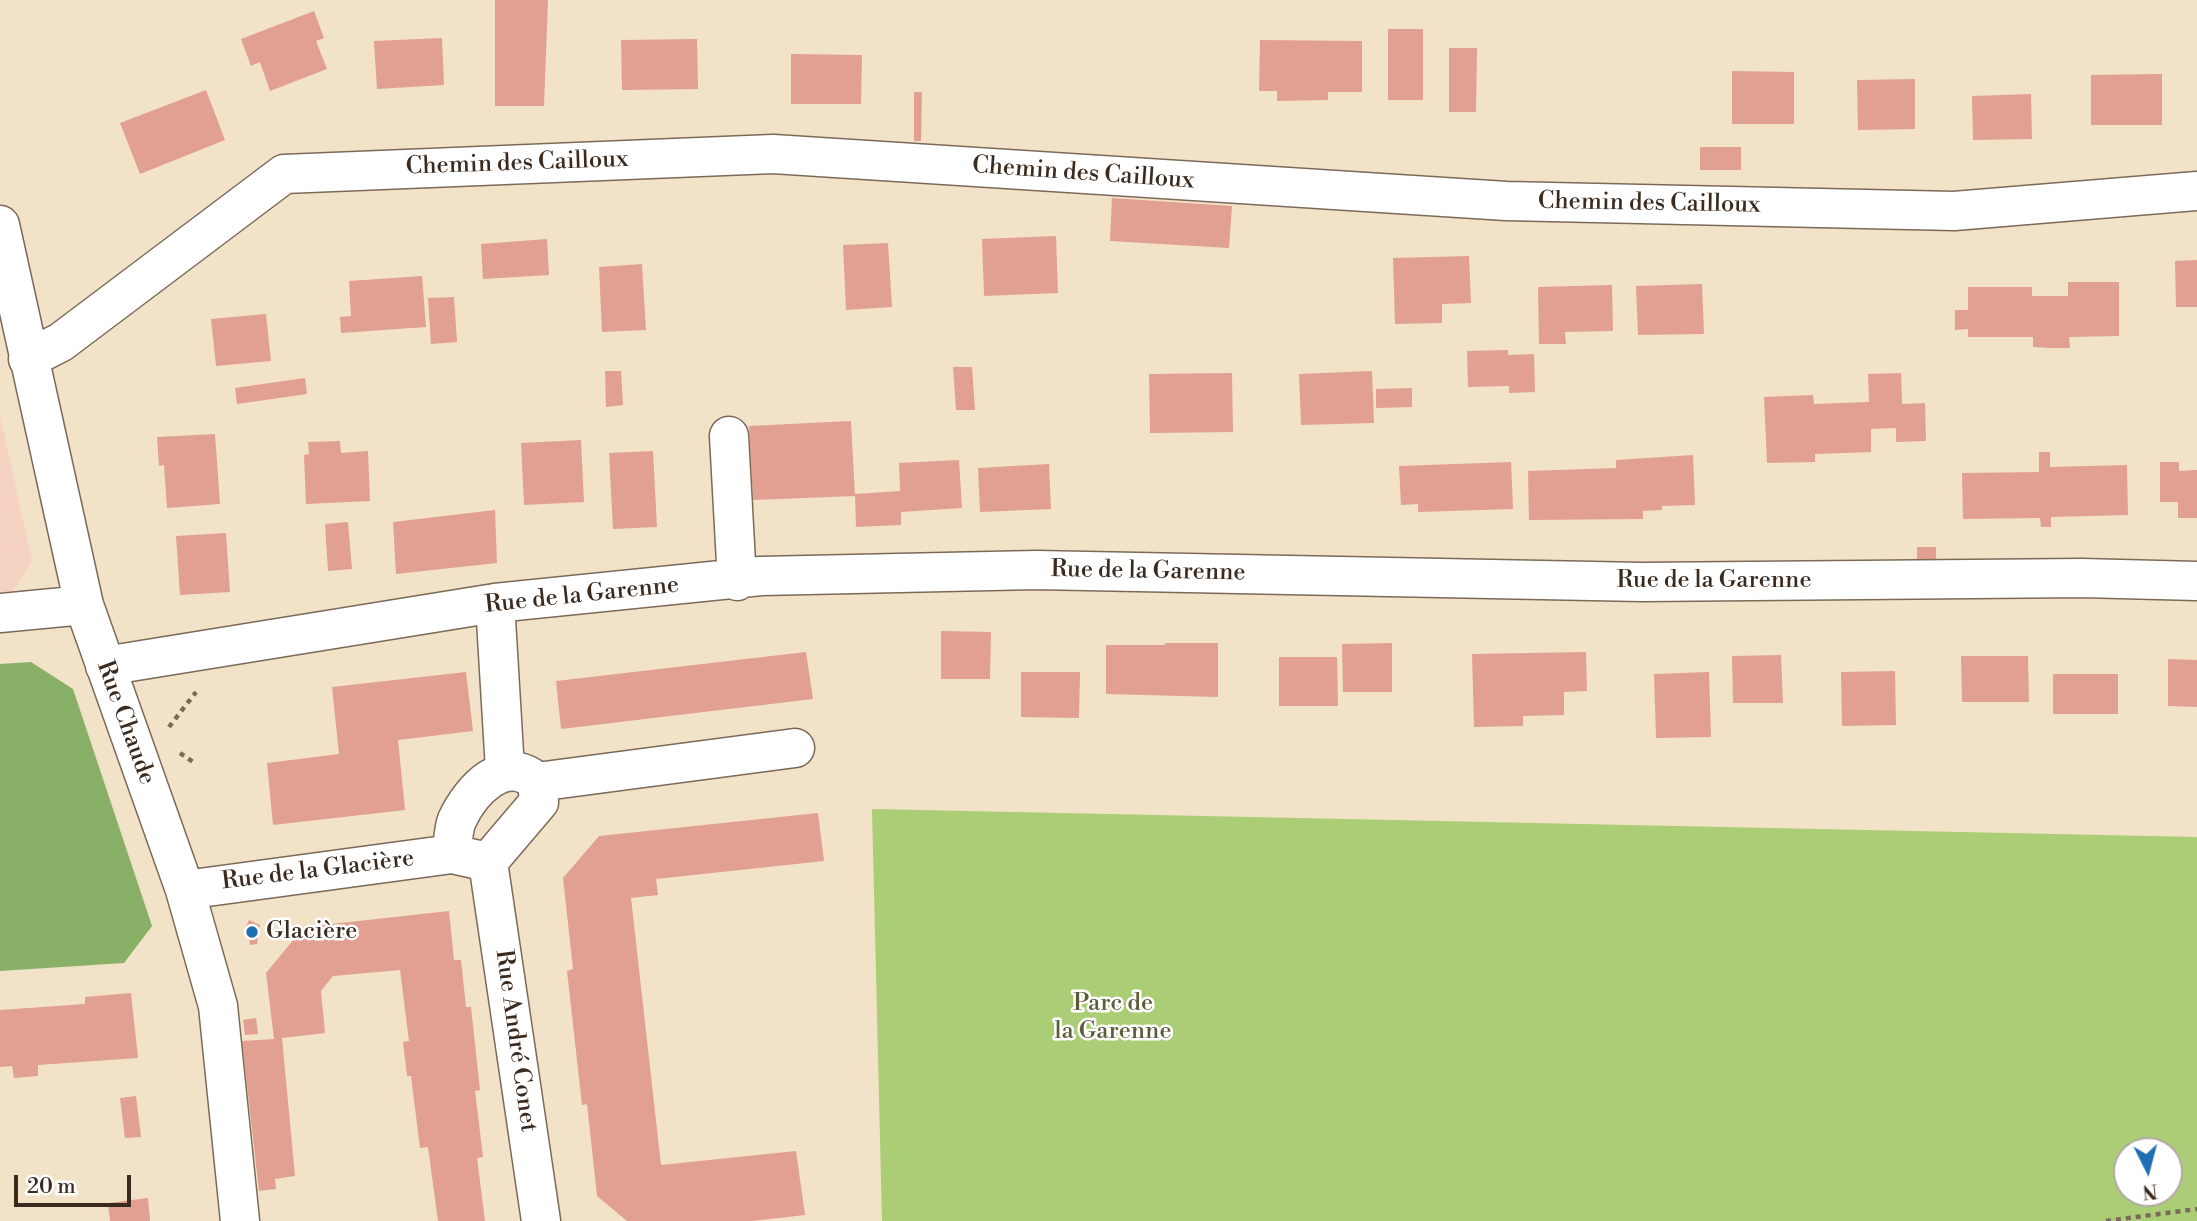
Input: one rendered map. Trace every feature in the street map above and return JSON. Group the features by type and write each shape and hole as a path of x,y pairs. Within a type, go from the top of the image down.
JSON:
{"street":[{"name":"Chemin des Cailloux","path":"28,359 61,342 284,174 774,153 1506,201 1954,211 2197,191"},
{"name":"Rue Chaude","path":"0,225 84,605 185,890 218,1006 240,1221"},
{"path":"729,436 737,580"},
{"name":"Rue de la Garenne","path":"105,666 495,603 761,576 1036,570 1642,582 2069,578 2197,581"},
{"path":"488,862 539,802 521,776 495,603"},
{"path":"0,613 84,605"},
{"path":"452,854 456,821 489,777 795,748"},
{"name":"Rue de la Glacière","path":"185,890 452,854 488,862"},
{"name":"Rue André Conet","path":"488,862 541,1221"}],"path":[{"path":"140,763 234,645"},
{"path":"2106,1221 2197,1209"}],"shaded area":[{"path":"0,415 32,561 12,593 0,594"}],"green space":[{"path":"31,662 73,689 152,926 124,963 0,971 0,664"},
{"name":"Parc de la Garenne","path":"872,809 2197,837 2197,1221 882,1221"}],"building":[{"path":"495,0 548,0 544,106 495,106"},
{"path":"314,11 324,38 316,41 327,69 270,91 260,62 251,66 241,39"},
{"path":"1388,29 1423,29 1423,100 1388,100"},
{"path":"442,38 444,85 377,89 374,41"},
{"path":"697,39 698,89 622,90 621,40"},
{"path":"1260,40 1362,41 1362,92 1328,92 1328,100 1277,101 1277,91 1259,91"},
{"path":"1449,48 1477,48 1476,112 1449,112"},
{"path":"791,54 862,55 861,104 791,104"},
{"path":"1732,71 1794,72 1794,124 1732,124"},
{"path":"2162,74 2162,125 2091,125 2091,75"},
{"path":"1915,79 1915,129 1858,130 1857,80"},
{"path":"206,90 225,140 140,174 120,123"},
{"path":"914,92 922,92 921,141 914,141"},
{"path":"2031,94 2032,139 1973,140 1972,96"},
{"path":"1700,147 1741,147 1741,170 1700,170"},
{"path":"1112,198 1232,206 1229,248 1110,241"},
{"path":"1056,236 1058,293 984,296 982,239"},
{"path":"547,239 549,275 483,279 481,244"},
{"path":"888,243 892,307 846,310 843,245"},
{"path":"1469,256 1471,303 1442,304 1442,323 1395,324 1393,258"},
{"path":"2197,260 2197,307 2176,307 2175,261"},
{"path":"642,264 646,330 602,332 599,267"},
{"path":"422,276 426,327 341,333 340,317 351,316 349,281"},
{"path":"2068,282 2119,282 2119,336 2069,337 2070,348 2051,348 2033,347 2033,337 1968,337 1968,329 1955,330 1955,310 1968,310 1968,287 2032,287 2032,296 2068,296"},
{"path":"1702,284 1704,334 1638,335 1636,286"},
{"path":"1612,285 1613,331 1565,332 1566,344 1539,344 1538,287"},
{"path":"454,297 457,342 431,344 428,298"},
{"path":"266,314 271,361 216,366 211,319"},
{"path":"1508,350 1508,355 1534,354 1535,392 1509,393 1509,386 1468,387 1467,351"},
{"path":"953,367 972,367 975,410 956,410"},
{"path":"605,371 621,371 623,405 606,407"},
{"path":"1372,371 1374,423 1301,425 1299,374"},
{"path":"1232,373 1233,432 1150,433 1149,374"},
{"path":"1901,373 1902,404 1925,403 1926,441 1896,442 1896,428 1871,429 1871,452 1815,454 1815,462 1767,463 1764,397 1813,395 1814,404 1869,402 1868,374"},
{"path":"305,378 307,394 237,404 235,388"},
{"path":"1412,388 1412,407 1376,408 1376,389"},
{"path":"851,421 855,496 753,500 749,426"},
{"path":"215,434 220,504 167,508 164,465 159,466 157,437"},
{"path":"581,440 584,502 524,505 521,443"},
{"path":"340,441 341,453 368,451 370,501 306,504 304,455 309,454 308,442"},
{"path":"653,451 657,527 613,529 609,453"},
{"path":"2039,452 2050,452 2050,467 2127,465 2128,515 2051,517 2051,527 2041,527 2040,518 1963,519 1962,473 2039,472"},
{"path":"1693,455 1695,505 1662,506 1662,510 1643,511 1643,519 1529,520 1528,471 1616,468 1616,460"},
{"path":"959,460 962,508 901,512 901,525 856,527 855,494 900,491 899,463"},
{"path":"1511,462 1513,509 1418,512 1418,504 1401,505 1399,466"},
{"path":"2160,462 2179,462 2179,471 2197,470 2197,518 2178,518 2178,502 2160,502"},
{"path":"1049,464 1051,509 980,512 978,468"},
{"path":"495,510 497,563 396,574 393,522"},
{"path":"348,522 352,569 328,571 325,524"},
{"path":"226,533 230,592 180,595 176,536"},
{"path":"1917,547 1936,547 1936,559 1917,559"},
{"path":"941,631 991,632 990,679 941,679"},
{"path":"1218,643 1218,697 1106,694 1106,645"},
{"path":"1392,643 1392,692 1343,692 1342,644"},
{"path":"806,652 813,699 561,729 556,681"},
{"path":"1586,652 1587,691 1564,692 1564,715 1523,716 1523,726 1474,727 1472,654"},
{"path":"1781,655 1783,703 1733,703 1732,656"},
{"path":"1961,656 2028,656 2029,702 1962,702"},
{"path":"1279,657 1337,657 1338,706 1279,706"},
{"path":"2168,659 2197,660 2197,707 2168,706"},
{"path":"1895,671 1896,725 1842,726 1841,672"},
{"path":"466,672 473,731 398,740 405,810 273,825 267,763 339,754 332,687"},
{"path":"1021,672 1080,672 1079,718 1021,717"},
{"path":"1709,672 1711,737 1656,738 1654,674"},
{"path":"2053,674 2118,674 2118,714 2053,714"},
{"path":"818,813 824,861 656,879 658,895 631,898 661,1165 796,1151 805,1215 752,1221 627,1221 597,1196 587,1104 582,1105 567,971 573,969 563,878 599,836"},
{"path":"449,911 454,960 461,960 466,1007 471,1007 480,1090 475,1091 483,1157 477,1158 485,1221 438,1221 428,1147 420,1148 411,1076 407,1076 403,1042 409,1041 400,970 333,976 321,991 325,1033 282,1038 295,1176 275,1179 276,1189 259,1191 242,1041 274,1039 266,973 304,927"},
{"name":"Glacière","path":"249,920 260,925 257,944 250,945 249,935 244,930"},
{"path":"131,993 138,1058 38,1065 38,1076 14,1078 12,1066 0,1067 0,1010 85,1004 85,997"},
{"path":"256,1018 258,1034 245,1035 243,1020"},
{"path":"136,1096 141,1137 125,1138 120,1098"},
{"path":"148,1198 150,1221 110,1221 108,1203"}],"place":[{"name":"Glacière","path":"252,932"}]}
